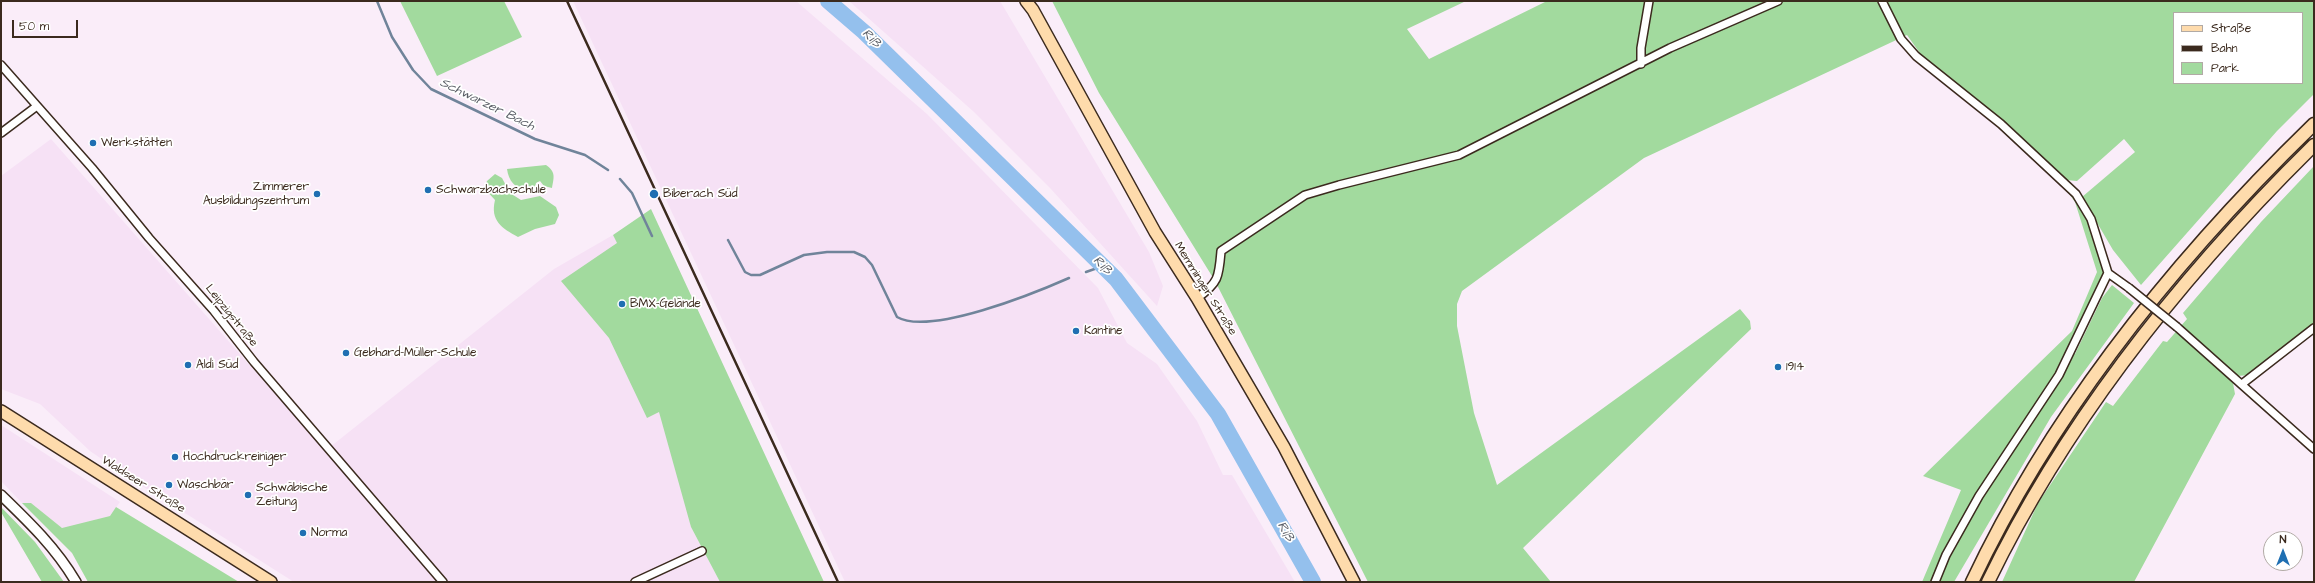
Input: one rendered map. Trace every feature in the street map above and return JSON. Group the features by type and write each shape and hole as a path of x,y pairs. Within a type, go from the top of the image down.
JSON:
{"highway":[{"path":"1972,582 2015,498 2067,414 2119,342 2206,237 2258,179 2314,124"},
{"path":"1988,582 2028,505 2098,396 2174,296 2272,186 2314,145"}],"main road":[{"name":"Memminger Straße","path":"1030,4 1155,232 1197,298 1284,447 1354,582"},
{"name":"Waldseer Straße","path":"1,411 271,582"}],"street":[{"path":"1641,64 1641,48 1649,1"},
{"path":"1197,298 1214,285 1219,275 1221,251 1305,195 1339,184 1458,155 1641,64 1670,48 1778,1"},
{"path":"1882,1 1901,39 1916,56 2001,124 2076,194 2091,219 2108,273 2177,327 2314,449"},
{"name":"Leipzigstraße","path":"1,64 443,582"},
{"path":"1,133 37,106"},
{"path":"1935,582 1946,555 1979,496 2059,375 2108,273"},
{"path":"2242,384 2314,328"},
{"path":"1,495 42,534 67,566 76,582"},
{"path":"635,582 702,551"}],"shaded area":[{"path":"573,1 796,1 927,114 1098,288 1127,343 1157,364 1197,421 1223,475 1232,475 1295,582 845,582"},
{"path":"849,1 1000,1 1149,252 1163,286 1157,306 1050,188 974,112"},
{"path":"51,139 325,451 554,269 613,235 654,305 691,527 720,582 294,582 128,477 90,451 40,404 1,389 1,176"},
{"path":"1,425 120,502 110,516 62,529 31,503 22,503 1,481"}],"green space":[{"path":"400,1 504,1 522,37 437,76"},
{"path":"1052,1 1466,1 1407,29 1429,59 1547,1 2314,1 2314,94 2277,131 2141,285 2113,250 2082,197 2135,152 2124,139 2077,181 2066,180 1976,98 1927,63 1907,35 1644,158 1462,291 1457,304 1457,326 1474,413 1497,485 1740,309 1750,321 1751,329 1523,548 1551,582 1368,582 1215,281 1099,93"},
{"path":"546,165 554,175 552,188 544,186 540,181 536,183 535,187 529,189 520,188 510,179 507,169"},
{"path":"2314,166 2314,325 2250,375 2237,376 2221,362 2216,365 2233,383 2235,394 2134,582 2002,582 2038,503 2106,402 2113,406 2163,341 2167,342 2187,319 2183,313 2261,222"},
{"path":"495,174 502,178 510,193 521,200 540,196 556,207 559,215 555,224 535,229 518,237 502,227 496,219 494,213 495,200 484,188 487,181"},
{"path":"2059,180 2073,196 2087,220 2104,273 2069,351 2075,354 2102,298 2112,285 2134,303 2051,417 1954,582 1922,582 1961,490 1923,476 2072,331 2097,272 2075,202"},
{"path":"651,209 824,582 720,582 691,527 659,412 647,418 609,338 561,281 617,243 613,235"},
{"path":"22,503 31,503 62,528 110,516 116,507 239,582 88,582 72,553"},
{"path":"1,507 35,542 64,582 42,582 1,512"}],"waterway":[{"name":"Schwarzer Bach","path":"377,1 392,37 413,70 431,89 535,139 585,155 608,170"},
{"name":"Schwarzer Bach","path":"828,1 864,32 1116,279 1218,414 1313,582"},
{"name":"Schwarzer Bach","path":"620,179 632,193 652,236"},
{"name":"Schwarzer Bach","path":"728,240 745,272 751,275 760,275 804,255 827,252 854,252 865,257 872,265 897,317 912,321 933,321 957,317 983,310 1008,302 1069,278"},
{"name":"Schwarzer Bach","path":"1086,272 1103,266"}],"railway":[{"path":"567,1 838,582"}],"place":[{"name":"Werkstätten","path":"93,143"},
{"name":"Schwarzbachschule","path":"428,190"},
{"name":"Zimmerer Ausbildungszentrum","path":"317,194"},
{"name":"Biberach Süd","path":"654,194"},
{"name":"BMX-Gelände","path":"622,304"},
{"name":"Kantine","path":"1076,331"},
{"name":"Gebhard-Müller-Schule","path":"346,353"},
{"name":"Aldi Süd","path":"188,365"},
{"name":"1914","path":"1778,367"},
{"name":"Hochdruckreiniger","path":"175,457"},
{"name":"Waschbär","path":"169,485"},
{"name":"Schwäbische Zeitung","path":"248,495"},
{"name":"Norma","path":"303,533"}],"water label":[{"name":"Riß","path":"871,39"},
{"name":"Riß","path":"1102,266"},
{"name":"Riß","path":"1285,532"}]}
